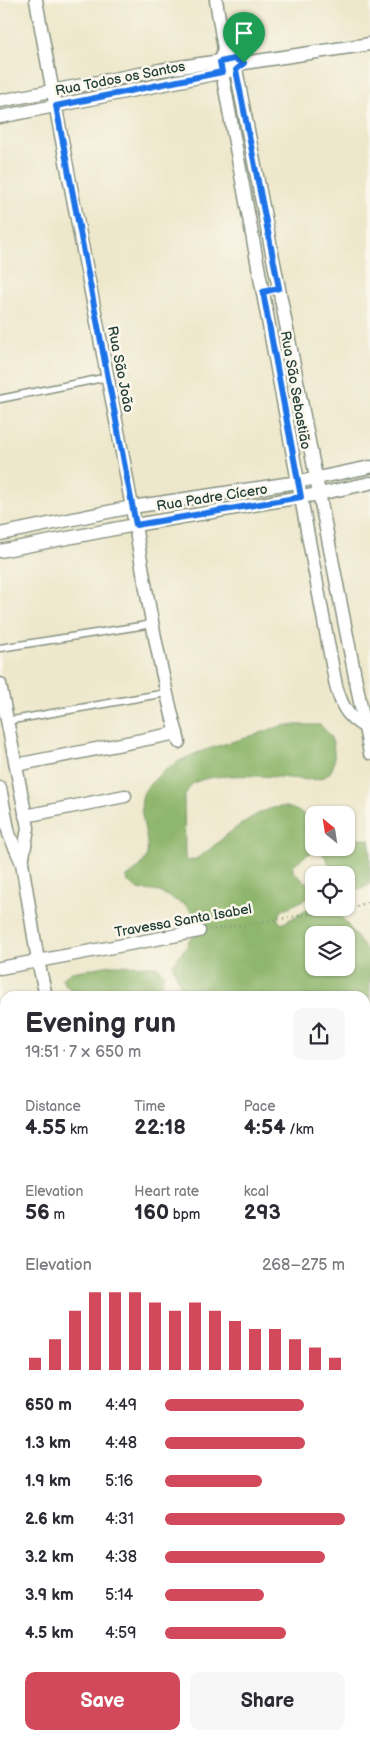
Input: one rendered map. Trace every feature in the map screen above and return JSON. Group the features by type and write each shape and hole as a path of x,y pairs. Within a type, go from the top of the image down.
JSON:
{"street":[{"name":"Rua São João","path":"16,765 178,738 166,693 152,624 136,525 36,0"},
{"name":"Rua São Sebastião","path":"216,0 222,61 336,686 343,707 350,717 364,727"},
{"name":"Rua Todos os Santos","path":"0,101 160,70 222,61 238,64 370,44"},
{"name":"Rua Todos os Santos","path":"0,117 56,106 222,61"},
{"path":"222,61 238,64"},
{"name":"Rua São Sebastião","path":"238,64 279,288 370,753"},
{"path":"263,292 279,288"},
{"name":"Rua Padre Cícero","path":"0,534 132,507 298,482 370,467"},
{"name":"Rua Padre Cícero","path":"0,551 136,525 319,494 370,483"},
{"path":"0,684 28,828 22,863 45,991"},
{"path":"0,783 19,780"},
{"path":"0,788 4,835 22,863"},
{"path":"25,816 125,796"},
{"name":"Travessa Santa Isabel","path":"0,968 199,931"}],"lane":[{"path":"0,399 108,377"},
{"path":"0,648 152,624"},
{"path":"7,721 166,693"}],"path":[{"name":"Travessa Santa Isabel","path":"199,931 356,907 370,901"}],"green space":[{"path":"290,725 320,725 331,738 334,750 334,764 330,773 320,779 226,776 214,777 194,783 189,788 184,799 185,856 187,861 199,857 245,821 262,812 284,807 305,815 306,856 293,865 293,871 305,882 305,899 281,911 278,920 282,924 305,911 305,916 340,916 348,926 305,926 305,976 355,976 355,935 370,953 370,991 183,991 173,964 187,946 189,940 200,932 202,925 198,917 184,903 160,892 137,889 128,882 127,877 146,858 147,845 141,805 147,788 176,763 214,747"},
{"path":"355,838 370,840 370,884 355,889 355,866 329,865 324,856 355,856"},
{"path":"111,965 157,966 164,975 162,983 156,991 72,991 61,979 72,972"}],"route":[{"path":"234,59 244,63 236,70 279,288 263,292 301,497 136,525 56,106 222,72 220,62 234,59"}]}
